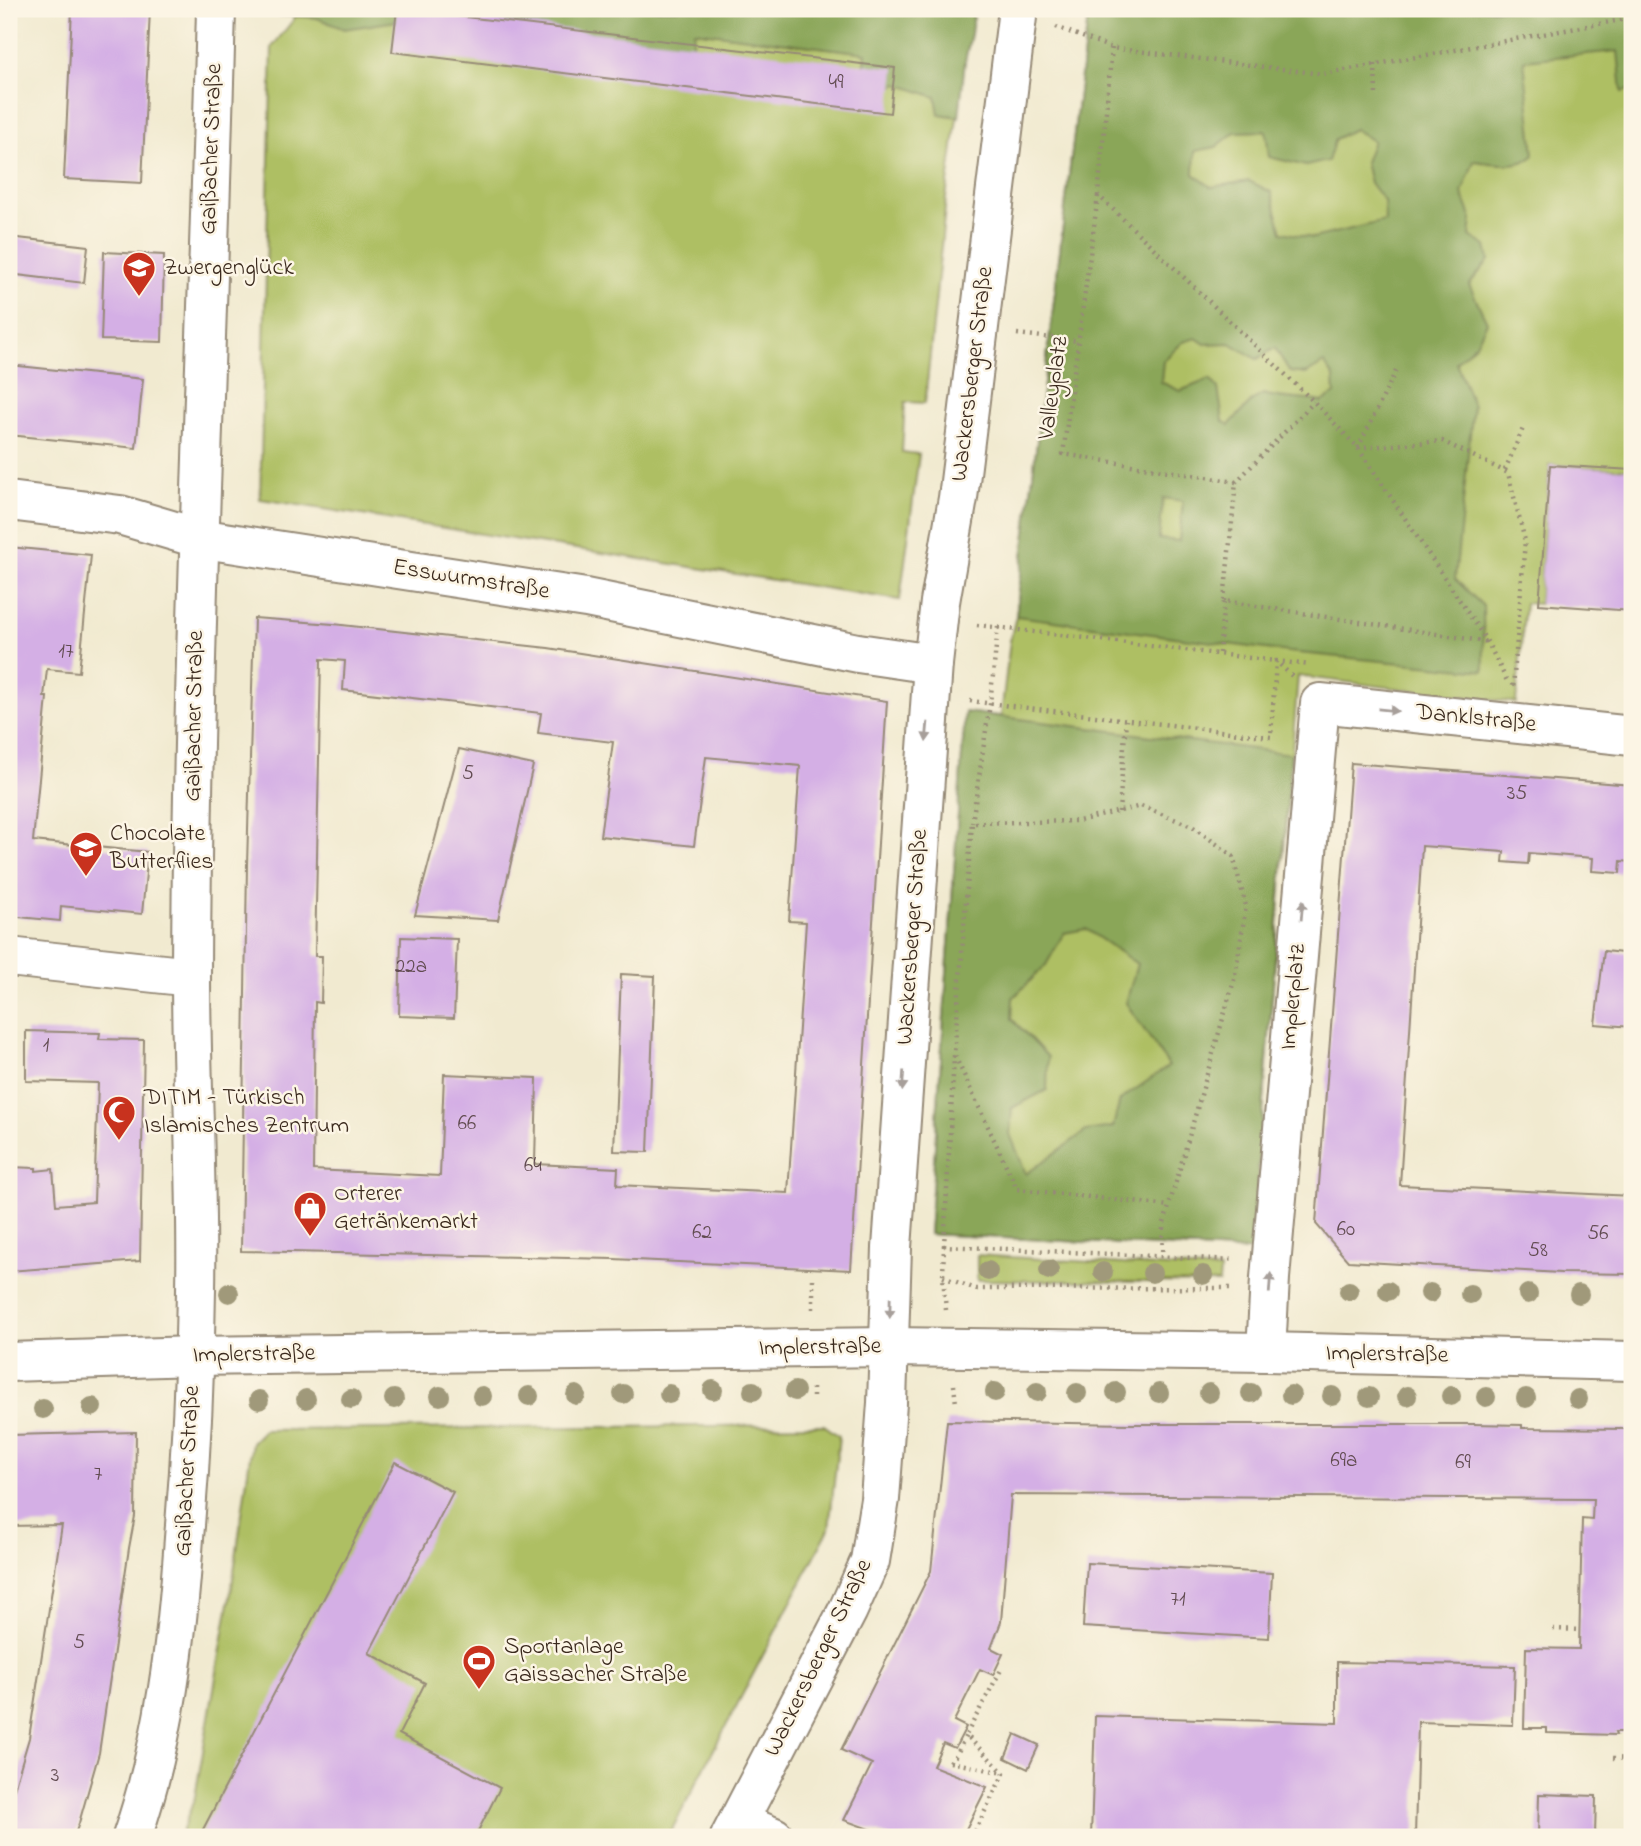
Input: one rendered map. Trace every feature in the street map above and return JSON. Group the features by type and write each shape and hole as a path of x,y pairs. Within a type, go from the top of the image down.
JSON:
{"street":[{"name":"Gaißacher Straße","path":"132,1837 146,1799 167,1691 177,1615 193,1420 196,1287 191,977 198,538 216,9"},
{"name":"Wackersberger Straße","path":"734,1830 848,1610 870,1561 880,1499 887,1403 892,1248 932,680 938,620 958,498 1018,14"},
{"name":"Esswurmstraße","path":"9,501 120,515 198,538 586,597 858,653 932,680"},
{"name":"Danklstraße","path":"1320,703 1632,736"},
{"name":"Implerplatz","path":"1266,1352 1270,1278 1320,703"},
{"path":"9,957 191,977"},
{"name":"Implerstraße","path":"9,1362 194,1356 889,1347 1266,1352 1632,1361"},
{"path":"734,1830 775,1837"}],"path":[{"path":"1018,14 1063,28 1112,48 1322,74 1632,18"},
{"name":"Valleyplatz","path":"1112,48 1098,195 1063,454 1236,482"},
{"path":"1375,64 1376,95"},
{"path":"1098,195 1314,402 1358,448 1488,643 1512,691 1525,541 1508,473 1442,441 1358,448"},
{"path":"1051,338 1078,341"},
{"path":"1358,448 1396,371"},
{"path":"1219,653 1236,482 1314,402"},
{"path":"1505,470 1524,426"},
{"path":"1224,601 1488,643"},
{"path":"938,620 1308,665"},
{"path":"998,627 990,704 972,823 954,1056 943,1276 976,1289 1236,1288 1270,1278"},
{"path":"932,680 990,704 1271,737 1276,661"},
{"path":"1276,661 1320,703"},
{"path":"1118,812 1126,720"},
{"path":"972,823 1079,821 1141,806 1192,826 1233,856 1245,906 1235,977 1163,1227 1161,1256"},
{"path":"954,1056 1017,1189 1169,1206"},
{"path":"944,1246 1236,1260 1270,1278"},
{"path":"1553,1629 1580,1630"},
{"path":"1002,1668 957,1754 950,1762 1004,1773"},
{"path":"967,1735 1004,1773"},
{"path":"1614,1758 1632,1759"},
{"path":"972,1837 1004,1773"}],"green space":[{"path":"238,9 974,9 959,117 939,114 936,97 898,84 879,92 863,85 866,53 694,31 692,54 397,21 344,29 317,18 238,12"},
{"path":"302,9 694,31 867,53 965,60 946,198 925,403 905,402 902,452 919,454 900,600 260,499 272,47"},
{"path":"1089,9 1632,9 1632,470 1550,465 1539,604 1525,603 1516,703 1298,676 1252,1251 929,1234 965,712 1001,716 1010,641 1016,616"},
{"path":"1089,9 1632,9 1632,89 1622,92 1618,51 1524,60 1534,155 1514,164 1474,161 1462,193 1472,219 1470,236 1486,246 1489,260 1469,285 1487,322 1476,344 1456,362 1473,406 1455,579 1483,606 1484,671 1288,652 1016,616","holes":["1354,129 1373,141 1365,162 1370,183 1384,201 1385,221 1313,238 1282,232 1271,192 1249,181 1211,187 1194,174 1195,151 1216,147 1235,132 1266,131 1269,157 1306,166 1328,161 1335,139","1196,338 1205,344 1230,343 1257,359 1275,348 1290,372 1306,374 1324,363 1334,377 1335,394 1322,402 1263,394 1253,400 1229,425 1223,421 1218,388 1210,379 1180,391 1161,382 1163,361 1183,342","1163,498 1183,501 1179,541 1159,539"]},
{"path":"965,712 1291,754 1252,1251 929,1234","holes":["1086,929 1137,964 1126,1003 1169,1066 1120,1100 1113,1127 1086,1131 1026,1174 1010,1134 1012,1108 1047,1090 1048,1057 1012,1019 1013,998 1046,965 1064,933"]},
{"path":"977,1255 1220,1270 1219,1283 977,1280"},
{"name":"Sportanlage Gaissacher Straße","path":"824,1425 839,1436 829,1529 668,1837 180,1837 195,1797 232,1586 252,1442 264,1430"}],"building":[{"path":"72,9 150,9 142,183 64,179"},
{"path":"397,9 895,68 890,113 392,52"},
{"path":"9,237 88,246 84,283 9,274"},
{"path":"104,252 164,255 162,342 101,340"},
{"path":"9,365 143,379 136,448 9,435"},
{"path":"1550,465 1632,470 1632,611 1539,604"},
{"path":"9,547 91,555 79,672 47,669 44,697 47,697 33,841 148,852 142,914 61,906 60,921 9,916"},
{"path":"254,618 548,648 887,701 851,1270 613,1259 241,1251","holes":["321,659 345,661 343,690 541,713 538,733 613,742 600,836 694,846 706,757 800,766 789,921 806,922 788,1193 617,1185 618,1168 535,1164 537,1078 444,1074 440,1176 313,1170 315,1002 321,1003 322,956 315,956"]},
{"path":"459,749 533,765 498,920 415,915"},
{"path":"1351,763 1632,785 1632,862 1621,861 1620,873 1592,871 1593,858 1529,853 1528,864 1503,862 1504,852 1422,846 1400,1185 1632,1196 1632,1274 1561,1273 1348,1261 1316,1224"},
{"path":"401,937 457,939 454,1018 399,1016"},
{"path":"1604,951 1632,954 1632,1027 1595,1024"},
{"path":"621,974 655,976 648,1152 614,1151"},
{"name":"DITIM - Türkisch Islamisches Zentrum","path":"26,1031 100,1033 99,1039 144,1040 140,1261 9,1271 9,1167 36,1168 36,1171 53,1169 56,1205 94,1202 98,1083 26,1081"},
{"path":"947,1421 1473,1424 1522,1425 1522,1428 1632,1429 1632,1732 1615,1732 1616,1735 1547,1733 1547,1728 1524,1728 1526,1648 1579,1649 1582,1519 1592,1520 1593,1499 1011,1495 1001,1622 991,1648 1003,1654 993,1675 980,1669 954,1721 966,1727 955,1748 943,1743 933,1766 987,1787 962,1837 891,1837 844,1820 872,1764 841,1750 931,1571"},
{"path":"136,1432 135,1516 99,1753 79,1823 74,1837 9,1837 9,1806 29,1738 62,1525 9,1526 9,1435"},
{"path":"395,1462 453,1492 369,1653 425,1683 399,1734 500,1788 475,1837 199,1837"},
{"path":"1087,1563 1272,1573 1269,1638 1083,1627"},
{"path":"1337,1662 1515,1666 1513,1725 1418,1722 1415,1837 1091,1837 1095,1716 1337,1723"},
{"path":"1015,1734 1039,1745 1028,1769 1005,1758"},
{"path":"1539,1794 1596,1796 1595,1837 1538,1837"}],"place":[{"name":"Zwergenglück","path":"139,298"},
{"name":"Chocolate Butterflies","path":"86,878"},
{"name":"DITIM - Türkisch Islamisches Zentrum","path":"119,1142"},
{"name":"Orterer Getränkemarkt","path":"310,1238"},
{"name":"Sportanlage Gaissacher Straße","path":"479,1691"}]}
